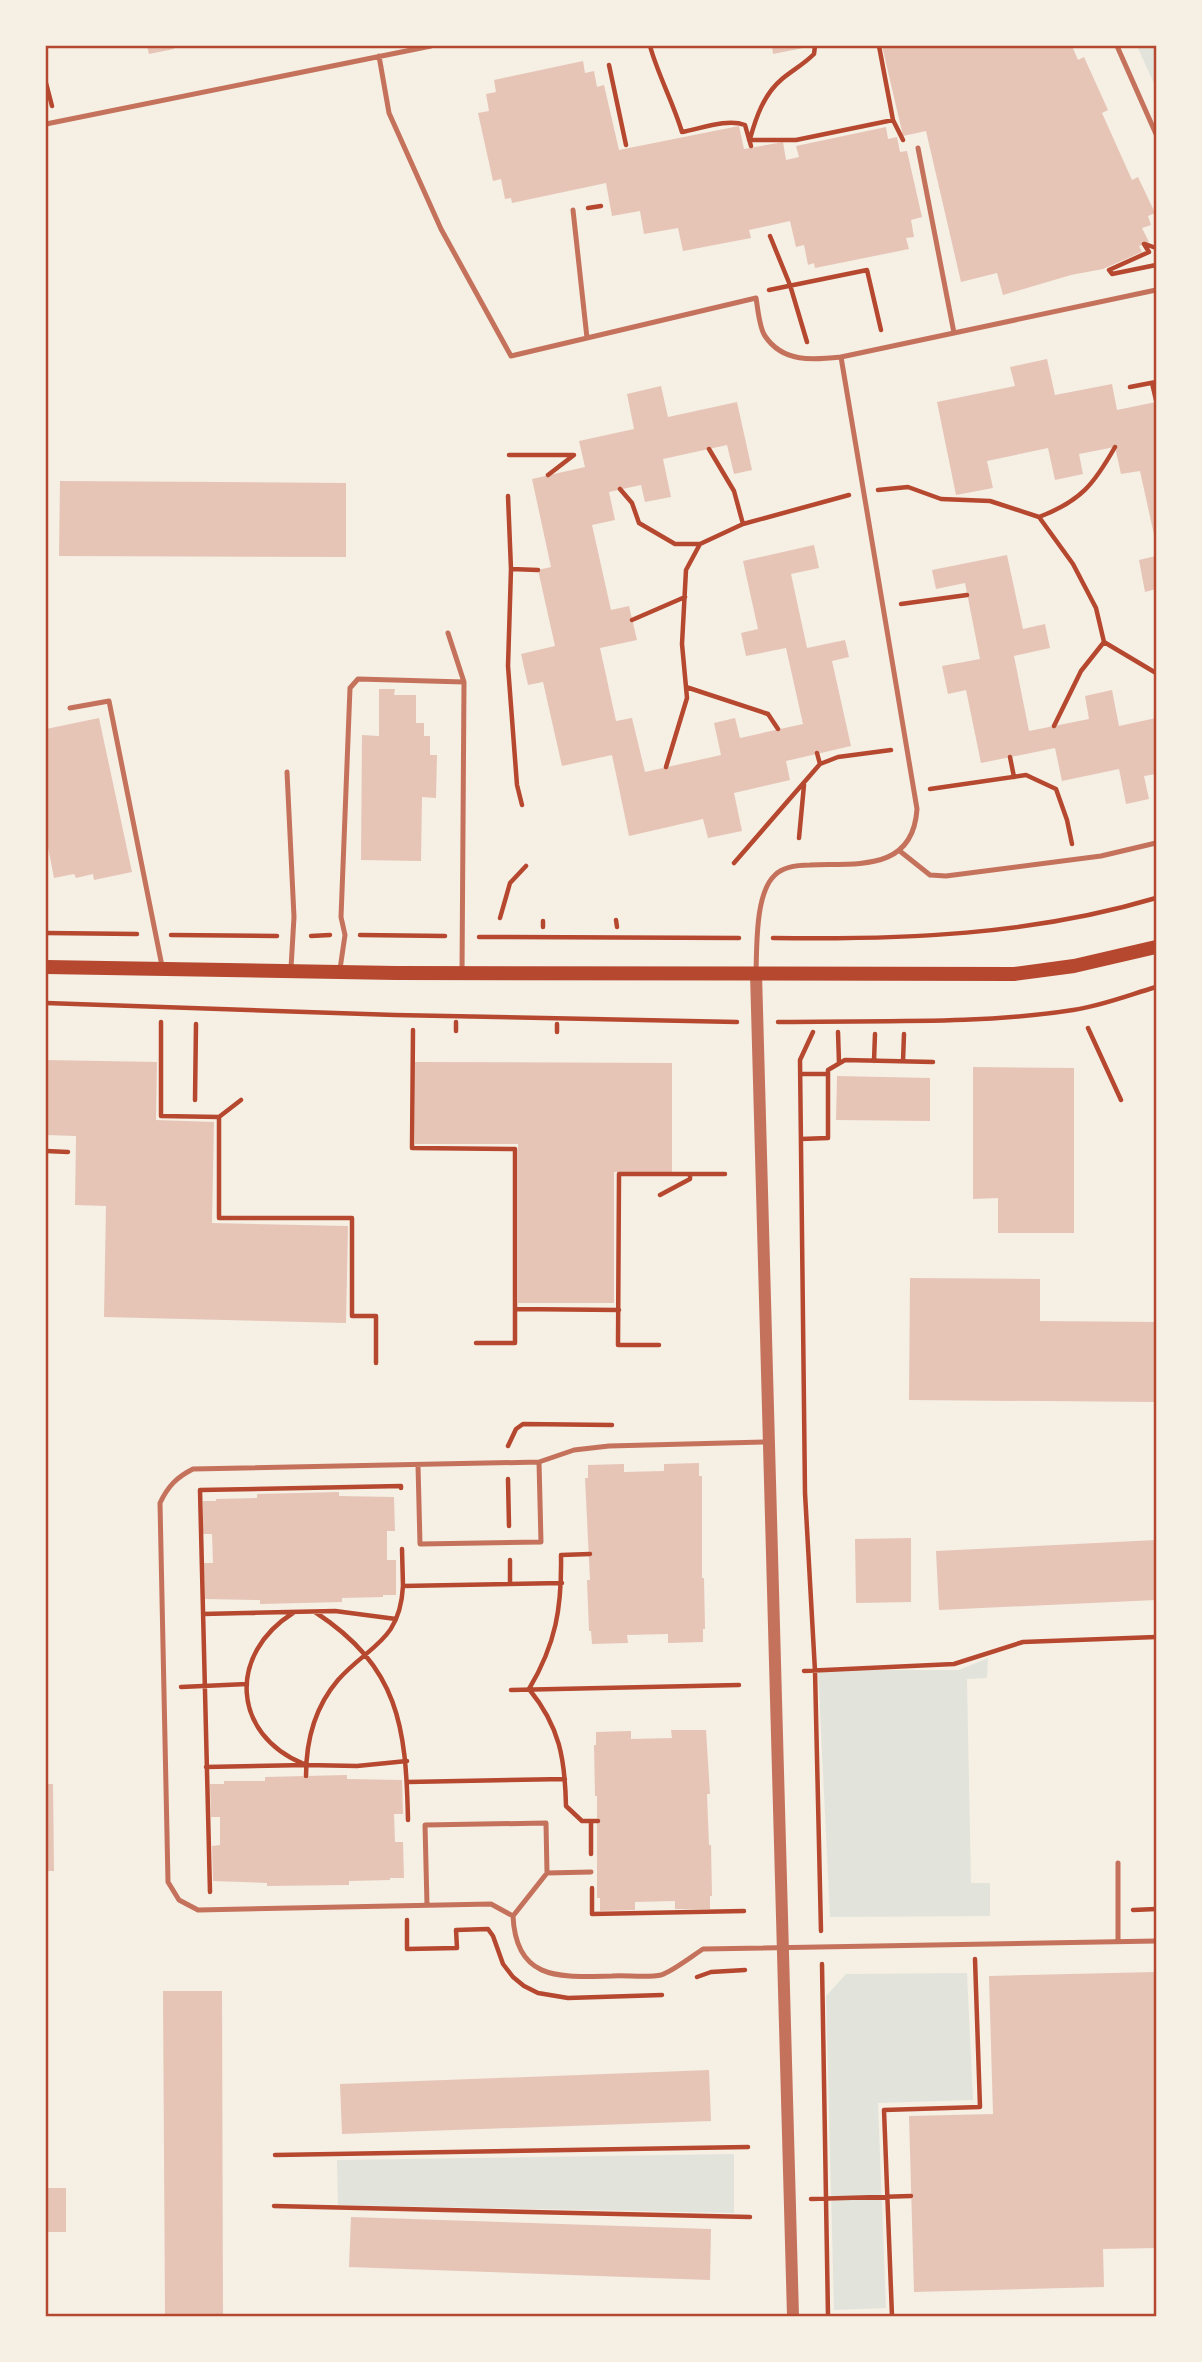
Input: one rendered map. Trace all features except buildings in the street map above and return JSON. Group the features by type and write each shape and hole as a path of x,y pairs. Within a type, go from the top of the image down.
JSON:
{"main road":[{"path":"46,967 291,972 1014,974 1074,966 1157,947"}],"street":[{"path":"756,973 793,2316"}],"lane":[{"path":"46,124 431,46"},
{"path":"1117,46 1157,134"},
{"path":"379,57 389,113 442,229 511,356 756,298 764,335 787,356 813,360 841,357 1157,290"},
{"path":"918,148 954,333"},
{"path":"573,210 587,338"},
{"path":"756,973 761,905 765,888 775,873 798,866 873,863 901,852 916,825 916,809 841,357"},
{"path":"448,633 464,682 462,973"},
{"path":"340,972 345,935 341,917 350,688 358,679 464,682"},
{"path":"70,708 109,701 158,934 163,970"},
{"path":"288,772 294,936 291,972"},
{"path":"901,852 930,875 946,876 1075,859 1157,843"},
{"path":"513,1916 491,1904 198,1910 179,1900 168,1882 160,1503 173,1482 193,1469 540,1462 574,1450 610,1446 769,1442"},
{"path":"418,1465 420,1544 541,1542 540,1462"},
{"path":"427,1905 425,1825 546,1823 547,1873 513,1916 513,1934 521,1952 533,1965 550,1974 661,1975 703,1949 1157,1941"},
{"path":"1118,1863 1118,1941"},
{"path":"547,1873 592,1872"}],"path":[{"path":"650,46 657,71 674,106 681,132 741,122 745,125 751,146"},
{"path":"750,139 755,119 766,99 780,81 814,54 815,46"},
{"path":"879,46 893,120 904,142 918,148"},
{"path":"610,65 626,145"},
{"path":"750,139 796,140 893,120"},
{"path":"770,236 790,285 813,360"},
{"path":"1157,248 1144,244 1149,252 1109,270 1112,274 1157,265"},
{"path":"756,298 768,290 867,270 885,348"},
{"path":"1130,387 1154,382 1157,400"},
{"path":"1039,517 1064,508 1084,492 1100,474 1115,447"},
{"path":"709,449 734,491 743,524"},
{"path":"509,455 574,455 548,475"},
{"path":"620,489 632,503 639,523 675,544 699,544 743,524 863,491 908,487 941,499 990,501 1039,517 1073,564 1096,608 1104,642 1157,673"},
{"path":"508,496 511,569 508,666 517,785 522,805"},
{"path":"666,768 687,698 682,644 686,570 699,544"},
{"path":"511,569 538,570"},
{"path":"882,606 967,595"},
{"path":"632,620 685,597"},
{"path":"1054,726 1081,671 1104,642"},
{"path":"685,686 768,714 778,729"},
{"path":"734,863 820,764 838,757 906,749"},
{"path":"817,753 820,764"},
{"path":"1010,757 1014,777"},
{"path":"913,792 1026,775 1056,789 1067,820 1075,859"},
{"path":"799,838 804,784"},
{"path":"500,919 510,883 526,866"},
{"path":"799,938 903,938 1008,930 1109,912 1157,898"},
{"path":"542,920 543,927"},
{"path":"617,920 617,927"},
{"path":"46,933 705,938"},
{"path":"811,1021 1030,1015 1075,1010 1157,988"},
{"path":"46,1003 395,1015 703,1021"},
{"path":"161,1022 161,1116 219,1117 241,1100"},
{"path":"456,1022 456,1031"},
{"path":"195,1100 196,1024"},
{"path":"557,1024 557,1032"},
{"path":"1088,1028 1121,1100"},
{"path":"412,1030 412,1148 515,1149 515,1343 476,1343"},
{"path":"813,1032 800,1060 800,1074 805,1493 814,1671 822,1946 828,2316"},
{"path":"838,1032 839,1063"},
{"path":"874,1061 875,1034"},
{"path":"903,1061 904,1034"},
{"path":"801,1139 828,1138 828,1070 839,1063 845,1060 933,1062"},
{"path":"800,1074 828,1074"},
{"path":"219,1117 219,1218 352,1218 352,1316 376,1316 376,1363"},
{"path":"46,1151 68,1152"},
{"path":"659,1345 618,1345 619,1174 725,1174"},
{"path":"660,1195 690,1179 690,1174"},
{"path":"515,1309 619,1310"},
{"path":"508,1479 509,1527"},
{"path":"222,1892 209,1892 200,1490 401,1486 401,1498"},
{"path":"306,1776 307,1746 318,1711 338,1680 389,1633 396,1619 403,1586 402,1536"},
{"path":"510,1554 510,1583"},
{"path":"529,1689 544,1662 555,1632 562,1583 561,1555 590,1554"},
{"path":"403,1586 562,1583"},
{"path":"301,1603 301,1612"},
{"path":"293,1612 278,1622 260,1642 249,1666 248,1702 263,1735 289,1758 306,1765"},
{"path":"206,1767 358,1766 407,1761 404,1734 383,1680 366,1656 334,1625 315,1612"},
{"path":"203,1614 356,1612 396,1619"},
{"path":"804,1671 954,1664 1023,1642 1157,1637"},
{"path":"177,1687 247,1684"},
{"path":"511,1690 739,1685"},
{"path":"529,1689 552,1722 563,1759 565,1806 582,1821 598,1821"},
{"path":"408,1782 565,1779"},
{"path":"599,1913 744,1911"},
{"path":"892,2316 884,2110 981,2107 974,1943"},
{"path":"275,2155 748,2147"},
{"path":"789,2200 911,2196"},
{"path":"274,2206 750,2217"}],"shaded area":[{"path":"1137,46 1156,46 1156,88"},
{"path":"988,1658 987,1678 967,1679 971,1883 990,1883 990,1916 830,1917 818,1670 959,1670"},
{"path":"967,1973 973,2100 878,2103 886,2308 834,2310 826,1996 846,1974"},
{"path":"734,2154 734,2213 338,2205 337,2160"}]}
